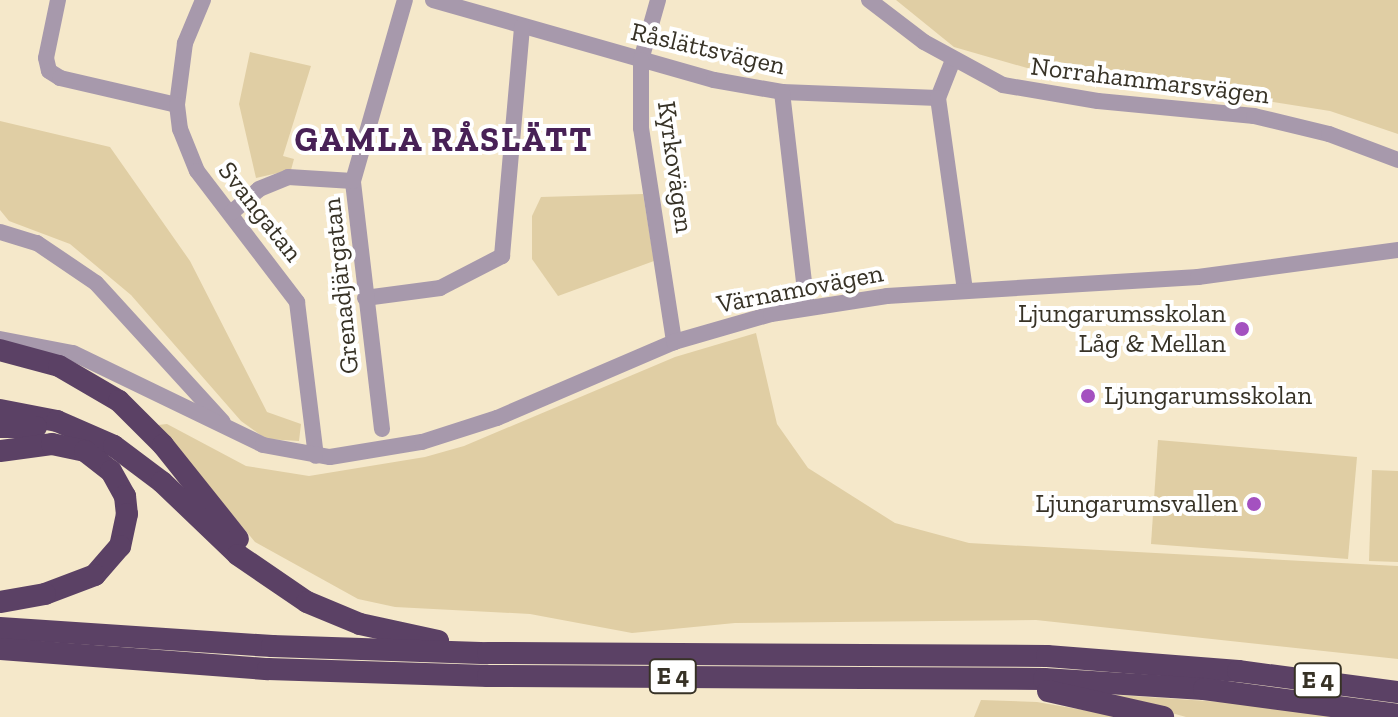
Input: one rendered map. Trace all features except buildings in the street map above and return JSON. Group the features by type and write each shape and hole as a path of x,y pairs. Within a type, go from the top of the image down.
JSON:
{"highway":[{"path":"0,350 59,366 119,401 163,445 269,577"},
{"path":"0,410 77,429 133,459 269,577 307,602 360,624 531,653"},
{"path":"0,427 77,429"},
{"path":"0,451 35,443 85,451 119,482 127,514 120,546 95,575 45,594 0,602"},
{"name":"E 4","path":"0,628 272,646 531,653 1033,656 1238,671 1398,692"},
{"name":"E 4","path":"0,650 268,669 473,675 964,677 1085,697 1163,717"},
{"path":"1238,671 1398,678"},
{"path":"964,677 1204,689 1398,715"}],"street":[{"path":"58,0 46,58 49,71 60,78 177,105"},
{"name":"Svangatan","path":"203,0 185,43 177,105 197,171 288,286 301,313 316,456"},
{"name":"Grenadjärgatan","path":"382,429 353,181 405,0"},
{"name":"Råslättsvägen","path":"433,0 641,60 782,92 938,98"},
{"name":"Kyrkovägen","path":"658,0 641,60 641,128 674,342"},
{"name":"Norrahammarsvägen","path":"869,0 985,79 1027,91 1254,116 1329,134 1398,160"},
{"path":"365,298 440,288 502,256 522,27"},
{"path":"953,60 938,98 965,290"},
{"path":"782,92 807,307"},
{"path":"232,212 259,189 288,177 353,181"},
{"path":"0,232 37,243 86,275 234,433"},
{"name":"Värnamovägen","path":"0,339 73,353 234,433 316,456 370,453 437,438 558,394 674,342 807,307 965,290 1198,277 1398,250"},
{"path":"171,368 178,405"}],"shaded area":[{"path":"896,0 1398,0 1398,134 1330,111 1192,89 1065,79 954,47"},
{"path":"250,52 311,66 283,156 294,159 291,170 256,178 239,104"},
{"path":"0,121 110,147 190,261 267,412 301,424 299,441 266,439 241,421 131,295 70,244 9,221 0,210"},
{"path":"643,194 654,261 558,296 532,259 532,216 541,197"},
{"path":"756,333 777,424 808,468 895,523 969,543 1398,566 1398,659 1036,620 735,623 632,633 530,614 395,607 358,599 255,542 158,425 167,424 246,466 309,476 425,457 464,446 675,357"},
{"name":"Ljungarumsvallen","path":"1158,440 1357,457 1348,559 1151,544"},
{"path":"1372,470 1398,471 1398,562 1369,561"},
{"path":"1103,694 1236,703 1336,717 1186,717"},
{"path":"981,700 1037,702 1124,717 974,717"}],"place":[{"name":"Ljungarumsskolan Låg & Mellan","path":"1242,329"},
{"name":"Ljungarumsskolan","path":"1088,396"},
{"name":"Ljungarumsvallen","path":"1254,504"}],"district":[{"name":"GAMLA RÅSLÄTT","path":"444,140"}]}
